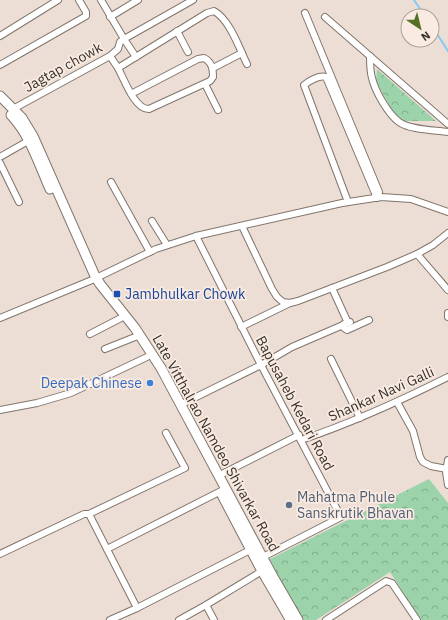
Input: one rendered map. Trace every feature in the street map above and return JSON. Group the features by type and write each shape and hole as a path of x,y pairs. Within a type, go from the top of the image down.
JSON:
{"main road":[{"name":"Late Vitthalrao Namdeo Shivarkar Road","path":"0,96 22,118 34,136 94,279 141,336 161,368 218,476 250,550 259,559 262,571 291,620"},
{"name":"Late Vitthalrao Namdeo Shivarkar Road","path":"0,103 16,121 28,141 94,279 148,357 223,490 259,559 298,620"}],"street":[{"path":"0,36 58,0"},
{"path":"0,65 86,16 86,12 80,0"},
{"path":"101,0 122,40 136,57"},
{"path":"110,17 138,0"},
{"path":"122,40 193,0"},
{"path":"118,68 207,13 214,11 226,21 247,64"},
{"path":"305,13 379,197"},
{"path":"325,17 448,124"},
{"path":"178,31 188,52"},
{"name":"Jagtap chowk","path":"13,109 110,56 118,49 122,40"},
{"path":"213,68 242,53"},
{"path":"110,56 131,94 144,110 210,81 213,77 213,68 208,60 204,58 198,59 131,94"},
{"path":"370,56 370,68 375,87 390,113 400,122 410,127 448,132"},
{"path":"348,202 304,85 307,82 323,76 326,77 379,197"},
{"path":"205,84 218,110"},
{"path":"0,157 28,141"},
{"path":"0,163 19,202"},
{"path":"111,182 150,252"},
{"path":"0,318 94,279 150,252 196,236 348,202 379,197 411,199 448,212"},
{"path":"152,221 167,246"},
{"path":"242,226 275,293 283,302 290,303"},
{"path":"241,327 290,303 332,288 416,254 433,245 448,233"},
{"name":"Bapusaheb Kedari Road","path":"196,236 241,327 341,517 259,559"},
{"path":"416,254 448,290"},
{"path":"332,288 347,323"},
{"path":"90,334 121,318"},
{"path":"347,323 344,328 347,330 369,320"},
{"path":"180,405 261,365 292,347 347,323"},
{"path":"105,349 135,337"},
{"path":"0,410 71,393 148,357"},
{"path":"331,358 360,418"},
{"name":"Shankar Navi Galli","path":"218,476 300,438 338,428 397,402 448,377"},
{"path":"397,402 413,431 416,446 423,462 431,466 446,469"},
{"path":"0,554 84,514 89,514 185,468 166,433"},
{"path":"448,460 446,469 448,485"},
{"path":"107,549 223,490"},
{"path":"89,514 138,608"},
{"path":"110,620 120,618 250,550"},
{"path":"179,620 262,571"},
{"path":"326,620 386,581 390,581 392,583 417,620"},
{"path":"206,605 214,620"},
{"path":"338,613 342,620"}],"green space":[{"path":"377,69 436,121 398,121 376,81"},
{"path":"429,479 448,503 448,620 421,620 390,572 316,620 304,620 268,560"}],"waterway":[{"path":"414,0 420,8"},
{"path":"440,38 448,51"}],"place":[{"name":"Jambhulkar Chowk","path":"117,294"},
{"name":"Deepak Chinese","path":"150,383"},
{"name":"Mahatma Phule Sanskrutik Bhavan","path":"289,505"}]}
